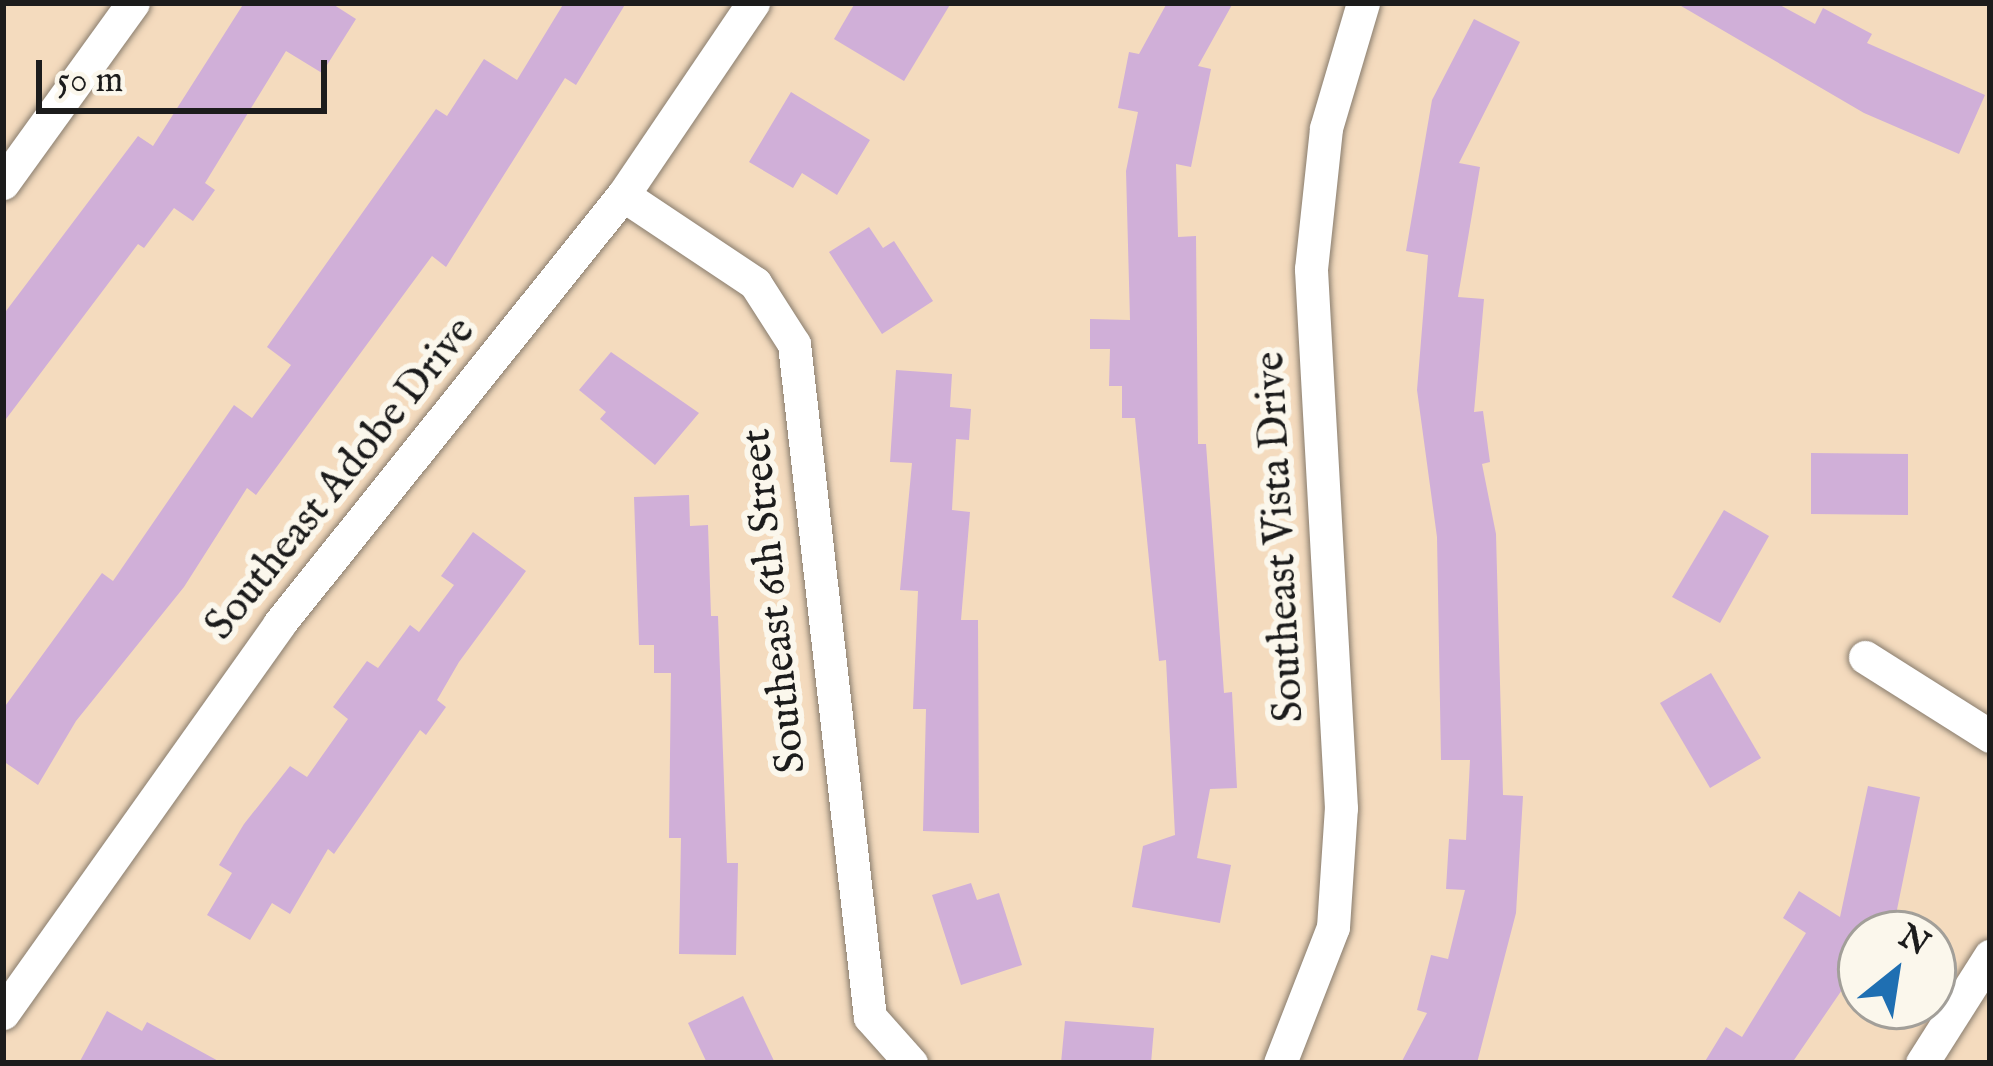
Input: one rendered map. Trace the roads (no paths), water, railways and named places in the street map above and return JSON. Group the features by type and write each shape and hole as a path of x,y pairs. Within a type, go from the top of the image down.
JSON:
{"street":[{"path":"3,184 133,3"},
{"name":"Southeast Adobe Drive","path":"3,1013 279,624 623,195 753,3"},
{"name":"Southeast Vista Drive","path":"1280,1063 1333,927 1341,808 1311,269 1326,128 1363,3"},
{"name":"Southeast 6th Street","path":"623,195 755,283 794,344 870,1017 911,1063"},
{"path":"1865,657 1990,736"},
{"path":"1922,1063 1990,956"}]}
